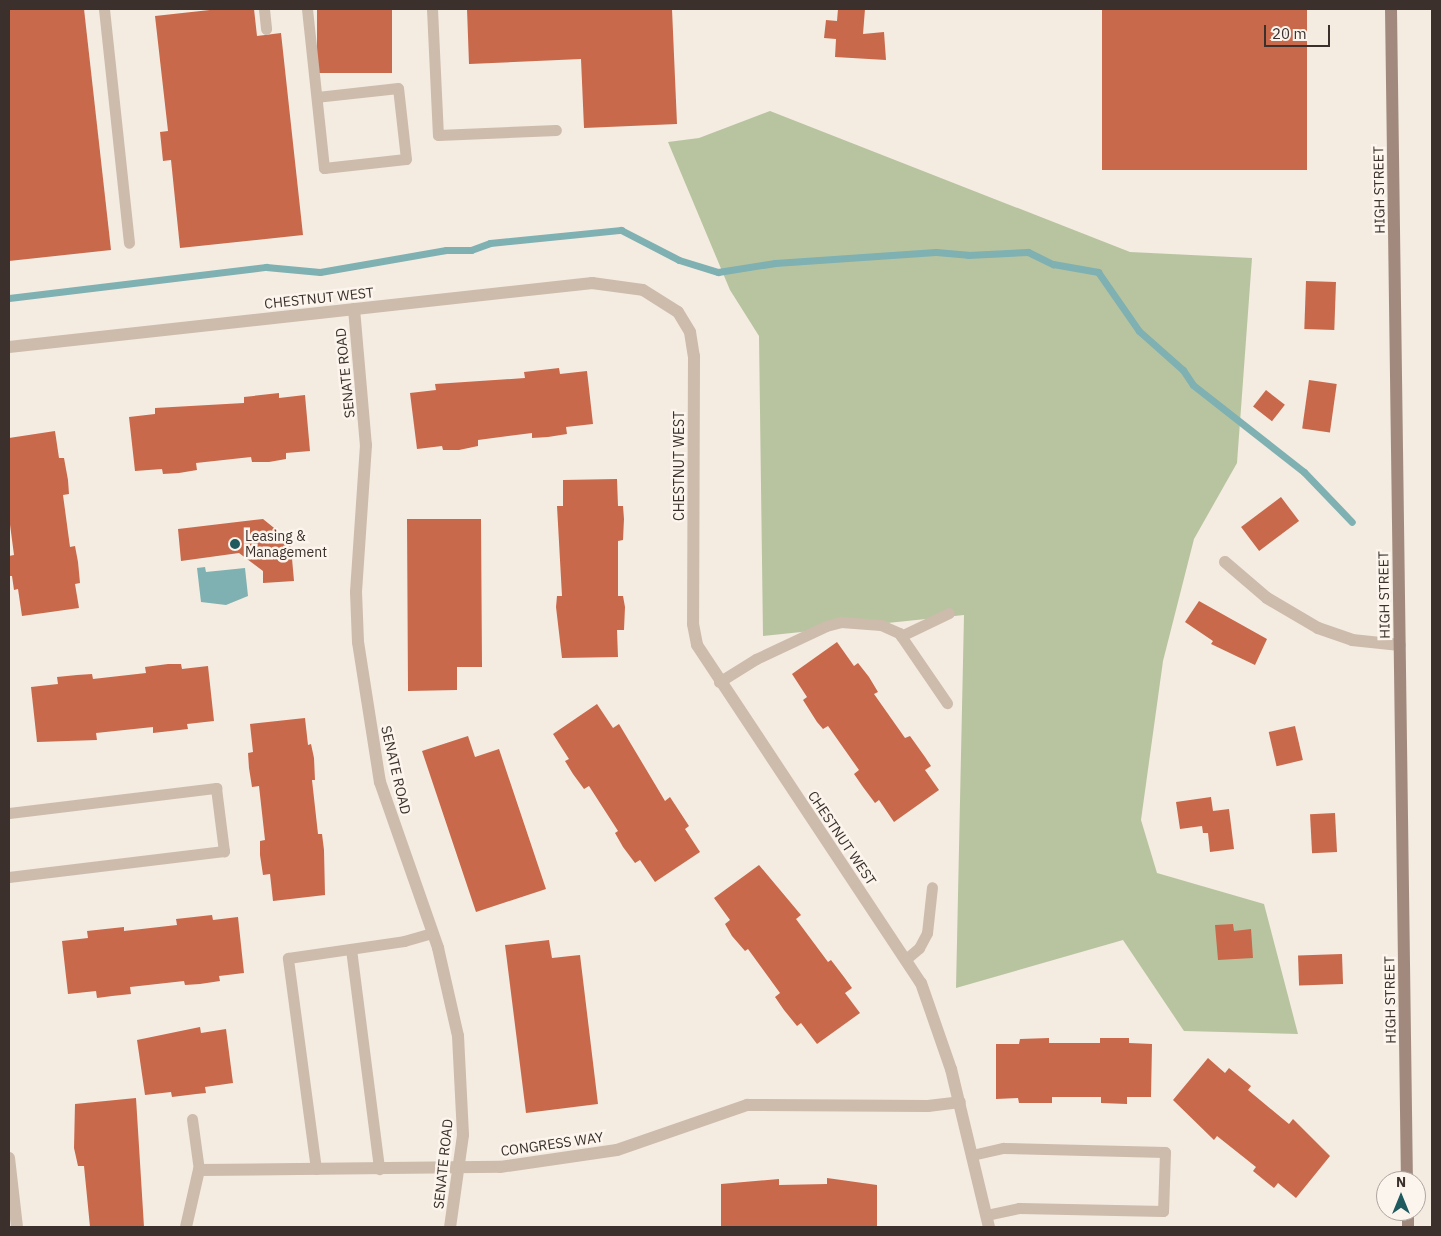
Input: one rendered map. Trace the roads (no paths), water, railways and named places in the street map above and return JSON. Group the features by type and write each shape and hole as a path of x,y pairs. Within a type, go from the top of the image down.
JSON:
{"main road":[{"name":"HIGH STREET","path":"1391,9 1407,1171"}],"street":[{"name":"CHESTNUT WEST","path":"9,347 605,283 643,290 678,312 690,332 694,356 693,624 697,645 719,682 906,959 926,994 960,1102 987,1221"},
{"name":"SENATE ROAD","path":"354,309 366,430 356,592 360,658 384,796 432,933 458,1036 464,1119 450,1227"},
{"path":"1225,562 1268,598 1318,628 1352,640 1400,645"},
{"name":"CONGRESS WAY","path":"199,1170 459,1169 600,1154 747,1105 928,1106 960,1102"},
{"path":"9,1158 17,1227"},
{"path":"186,1227 199,1170"}],"lane":[{"path":"104,9 129,243"},
{"path":"264,9 266,29"},
{"path":"307,9 324,168 406,159 398,88 317,97"},
{"path":"432,9 438,136 556,130"},
{"path":"902,636 949,613"},
{"path":"719,682 756,659 836,623 886,626 902,636 947,703"},
{"path":"9,813 216,788 224,851 9,877"},
{"path":"906,959 919,948 927,933 932,887"},
{"path":"316,1169 288,958 351,949 432,933"},
{"path":"351,949 379,1169"},
{"path":"192,1119 199,1170"},
{"path":"972,1155 1003,1148 1165,1152 1163,1211 1019,1208 987,1221"}],"water":[{"path":"205,567 206,572 245,568 248,596 226,605 201,602 197,568"}],"waterway":[{"path":"9,298 266,267 320,272 446,250 471,250 490,243 621,230 679,260 718,272 775,263 936,252 968,255 1028,252 1053,264 1098,272 1139,331 1183,370 1193,385 1304,472 1352,522"}],"place":[{"name":"Leasing & Management","path":"235,544"}]}
